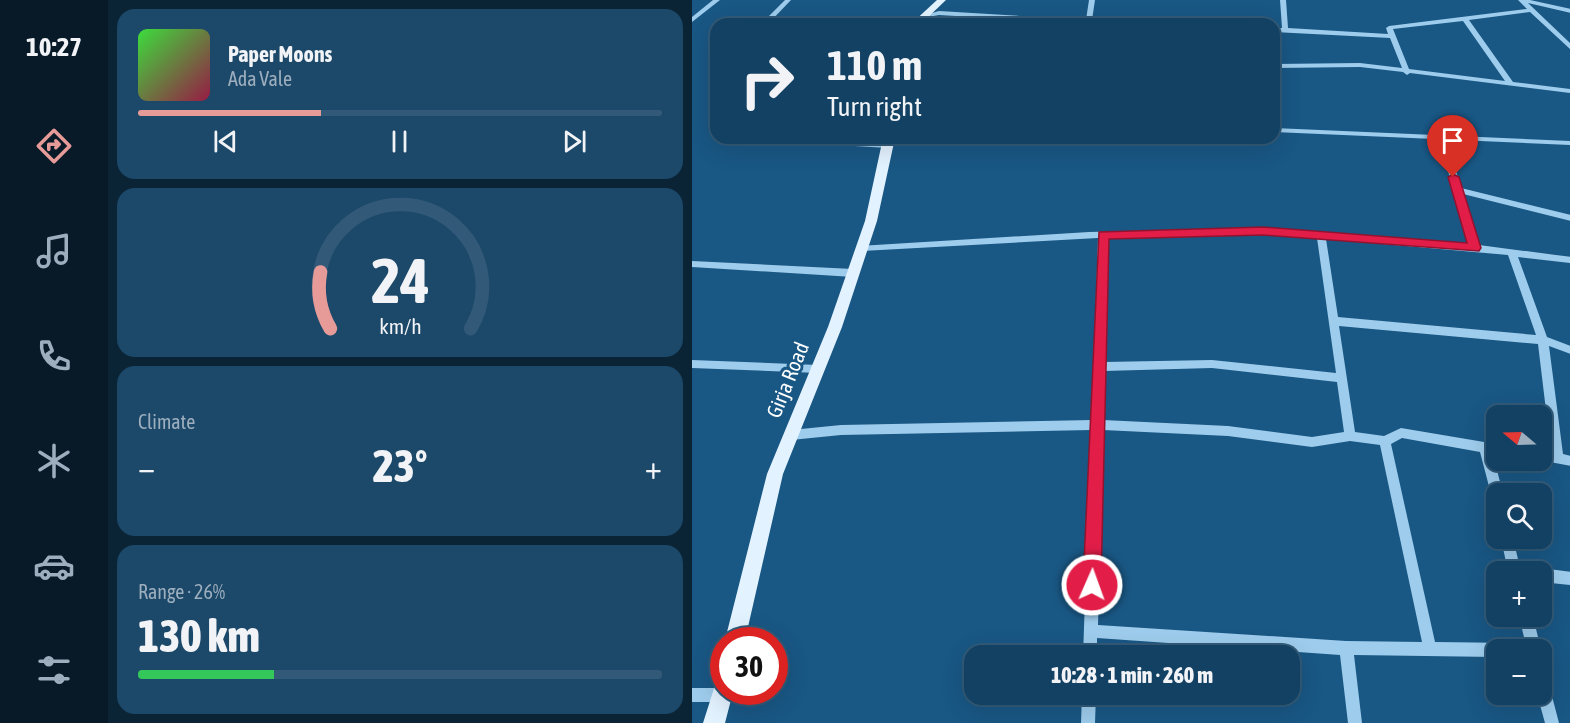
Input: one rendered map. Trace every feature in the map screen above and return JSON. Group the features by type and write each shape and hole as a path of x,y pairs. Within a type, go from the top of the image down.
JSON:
{"main road":[{"path":"924,18 942,0"},
{"name":"Girja Road","path":"738,627 775,474 818,369 862,248 871,221 888,144"},
{"path":"714,723 718,705"}],"street":[{"path":"692,20 717,0"},
{"path":"770,18 788,0"},
{"path":"1090,18 1092,0"},
{"path":"1283,0 1285,30"},
{"path":"1522,0 1571,48"},
{"path":"1522,0 1571,11"},
{"path":"1407,73 1389,28 1532,10"},
{"path":"928,15 939,13 1022,18"},
{"path":"1465,19 1512,85"},
{"path":"1280,30 1392,36"},
{"path":"1280,66 1360,65 1407,73 1571,91"},
{"path":"1280,130 1571,143"},
{"path":"1450,164 1475,248"},
{"path":"1457,190 1571,218"},
{"path":"862,248 1103,235 1263,231 1475,248 1571,260"},
{"path":"1090,645 1103,235"},
{"path":"1321,236 1350,436"},
{"path":"1512,253 1543,340 1564,460"},
{"path":"692,264 853,273"},
{"path":"1333,321 1543,340 1571,350"},
{"path":"692,364 818,369"},
{"path":"1099,367 1212,364 1341,378"},
{"path":"791,435 841,430 1097,425 1228,430 1312,442 1350,436 1385,441 1401,433 1486,447"},
{"path":"1385,441 1430,649"},
{"path":"1552,576 1571,579"},
{"path":"1091,631 1346,648 1486,650"},
{"path":"1346,648 1355,723"},
{"path":"692,695 710,693"},
{"path":"1088,723 1089,705"},
{"path":"1547,705 1552,723"}],"route":[{"path":"1092,585 1103,235 1263,231 1475,248 1453,177"}]}
